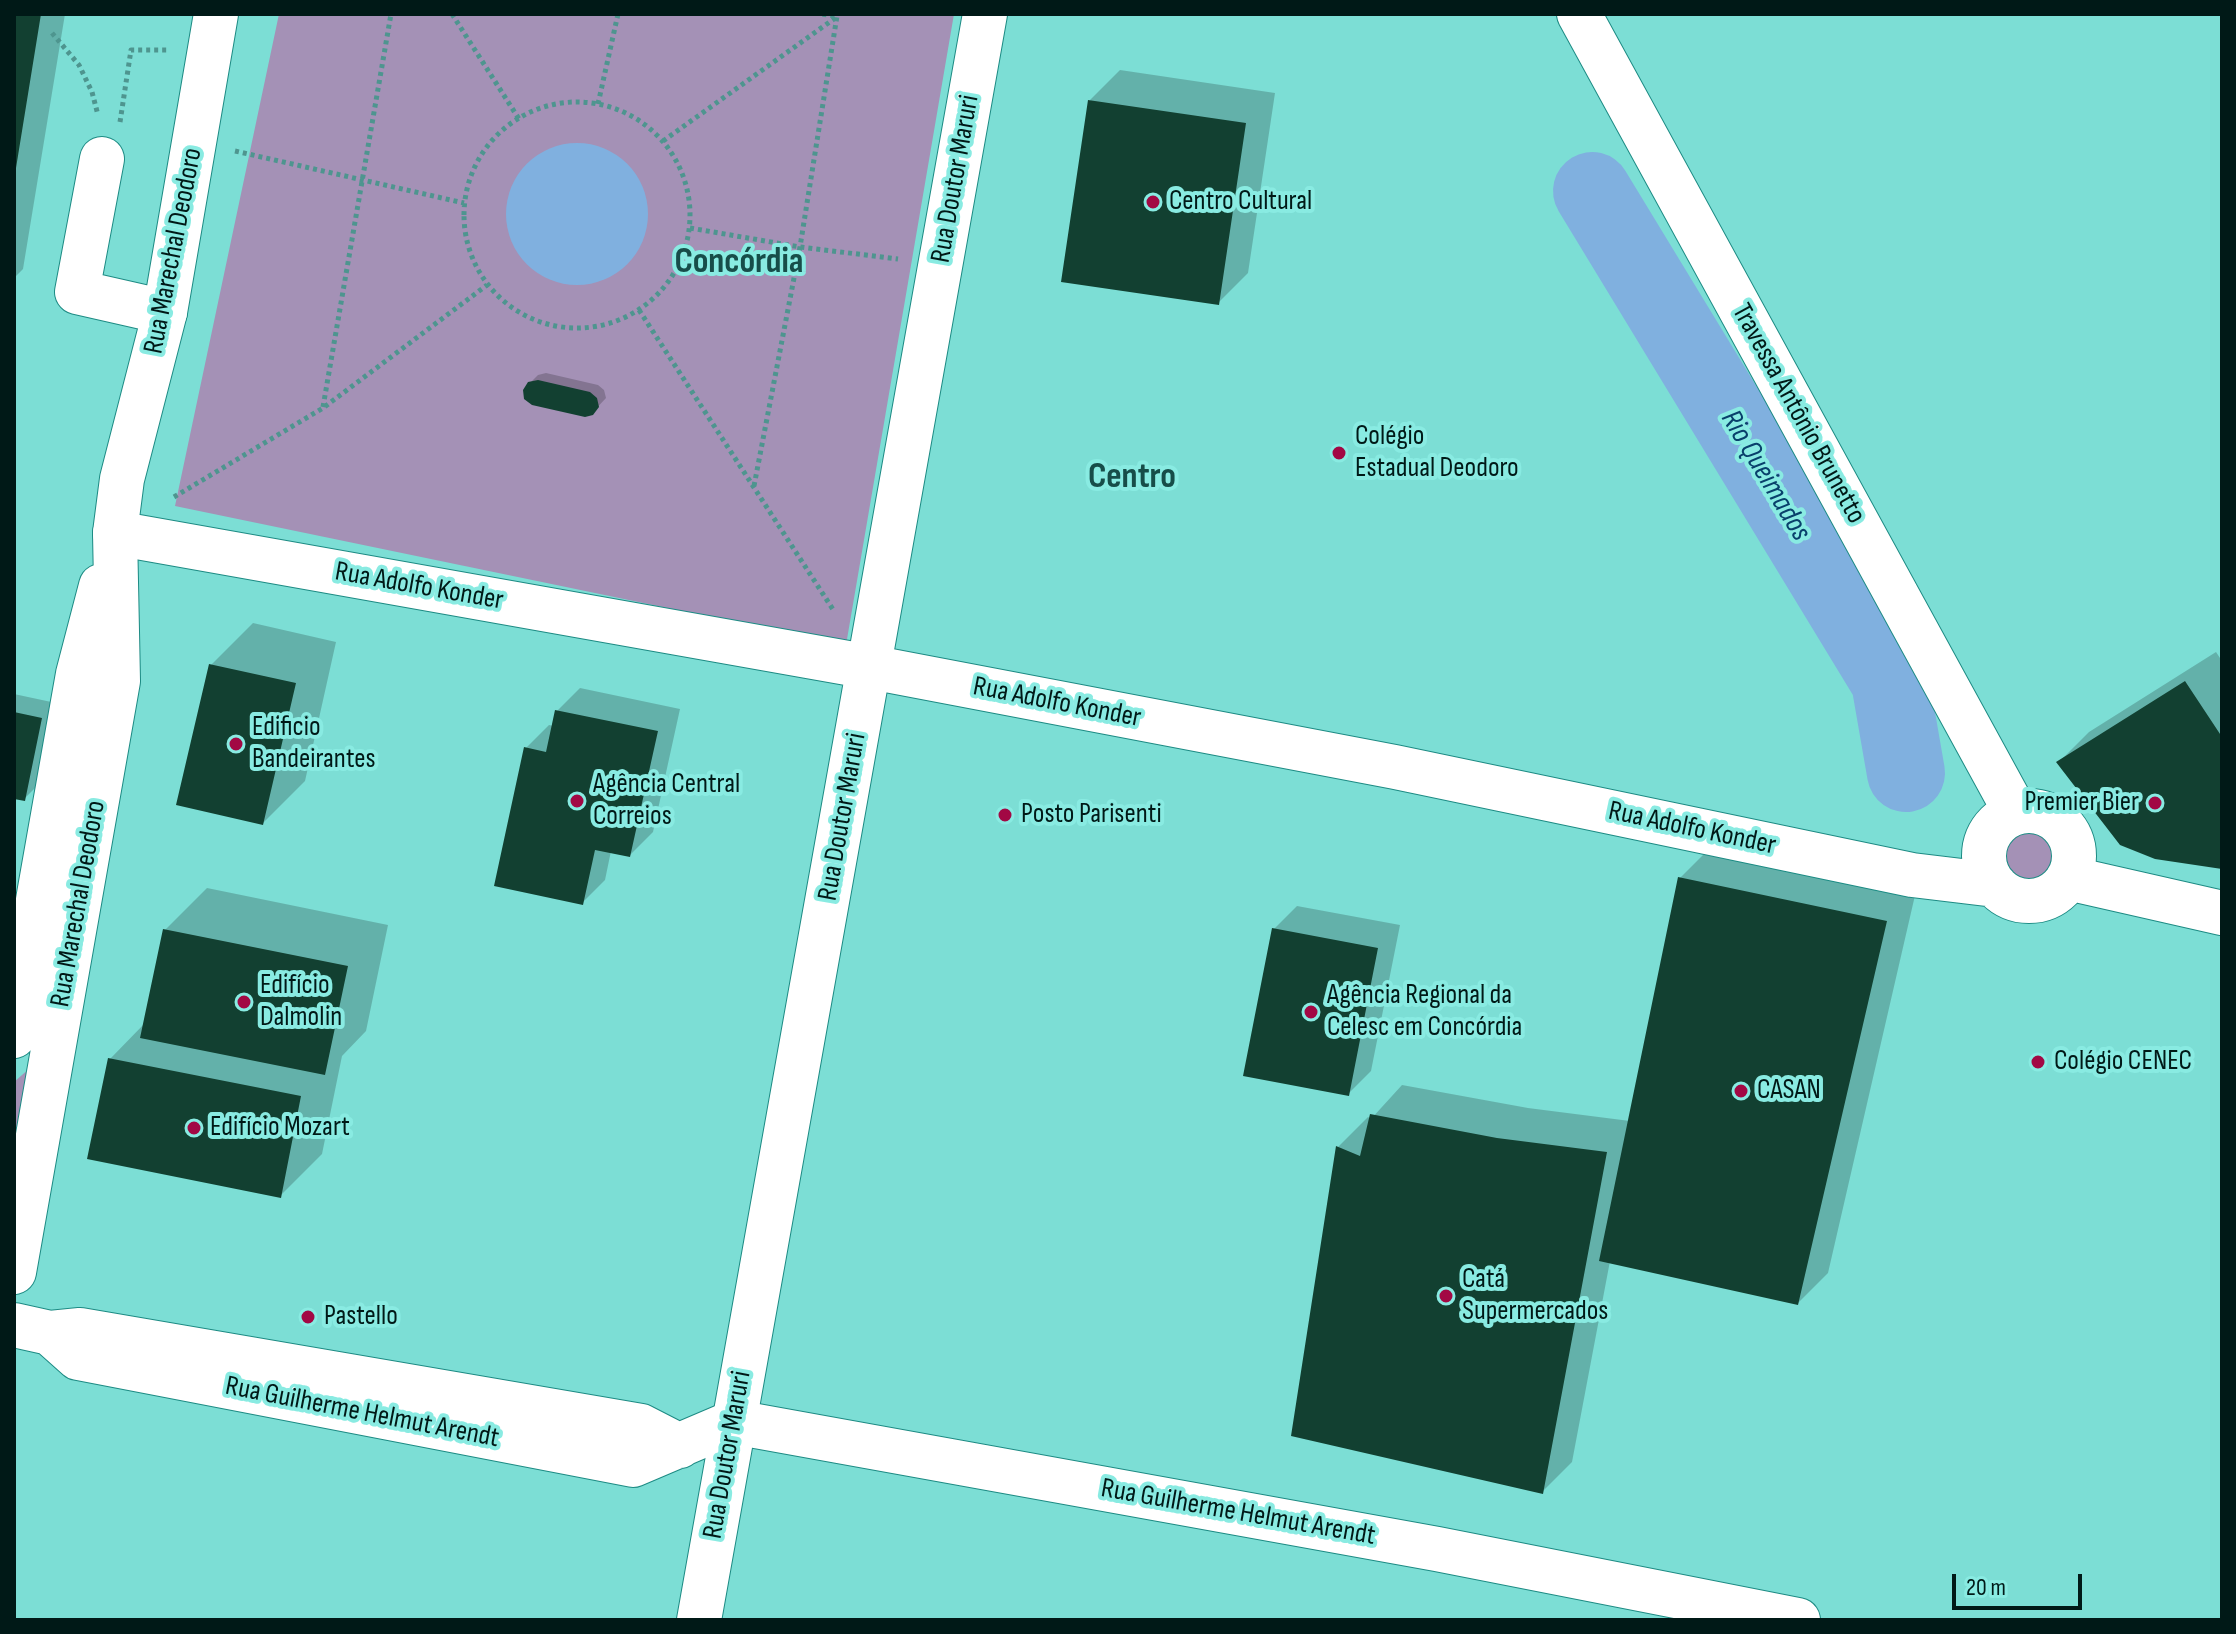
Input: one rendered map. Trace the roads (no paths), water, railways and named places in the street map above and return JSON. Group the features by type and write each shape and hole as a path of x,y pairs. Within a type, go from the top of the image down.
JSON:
{"street":[{"name":"Rua Doutor Maruri","path":"699,1620 985,14"},
{"name":"Travessa Antônio Brunetto","path":"1579,14 2003,823"},
{"name":"Rua Marechal Deodoro","path":"14,1036 78,674 115,533 122,479 165,312 212,32"},
{"path":"102,159 77,292 165,312"},
{"name":"Rua Marechal Deodoro","path":"14,1272 118,681 115,533"},
{"name":"Rua Adolfo Konder","path":"115,533 870,667 1395,767 1923,877 1995,885"},
{"path":"1923,877 2003,823 2031,811 2046,814 2059,822 2068,835 2073,849 2073,864 2068,878 2059,889 2033,901 2006,895 1995,885 1987,874 1985,846 2003,823"},
{"path":"2068,878 2222,913"},
{"name":"Rua Guilherme Helmut Arendt","path":"32,1329 80,1330 641,1426 680,1446 734,1422 1437,1549 1798,1620"}],"water":[{"path":"577,143 604,149 627,164 642,187 648,214 642,241 627,264 604,279 577,285 550,279 527,264 512,241 506,214 512,187 527,164 550,149"}],"waterway":[{"name":"Rio Queimados","path":"1592,191 1890,681 1906,773"}],"place":[{"name":"Centro Cultural","path":"1153,202"},
{"name":"Colégio Estadual Deodoro","path":"1339,453"},
{"name":"Edificio Bandeirantes","path":"236,744"},
{"name":"Agência Central Correios","path":"577,801"},
{"name":"Premier Bier","path":"2155,803"},
{"name":"Posto Parisenti","path":"1005,815"},
{"name":"Edifício Dalmolin","path":"244,1002"},
{"name":"Agência Regional da Celesc em Concórdia","path":"1311,1012"},
{"name":"Colégio CENEC","path":"2038,1062"},
{"name":"CASAN","path":"1741,1091"},
{"name":"Edifício Mozart","path":"194,1128"},
{"name":"Catá Supermercados","path":"1446,1296"},
{"name":"Pastello","path":"308,1317"}],"district":[{"name":"Concórdia","path":"739,263"},
{"name":"Centro","path":"1132,478"}]}
